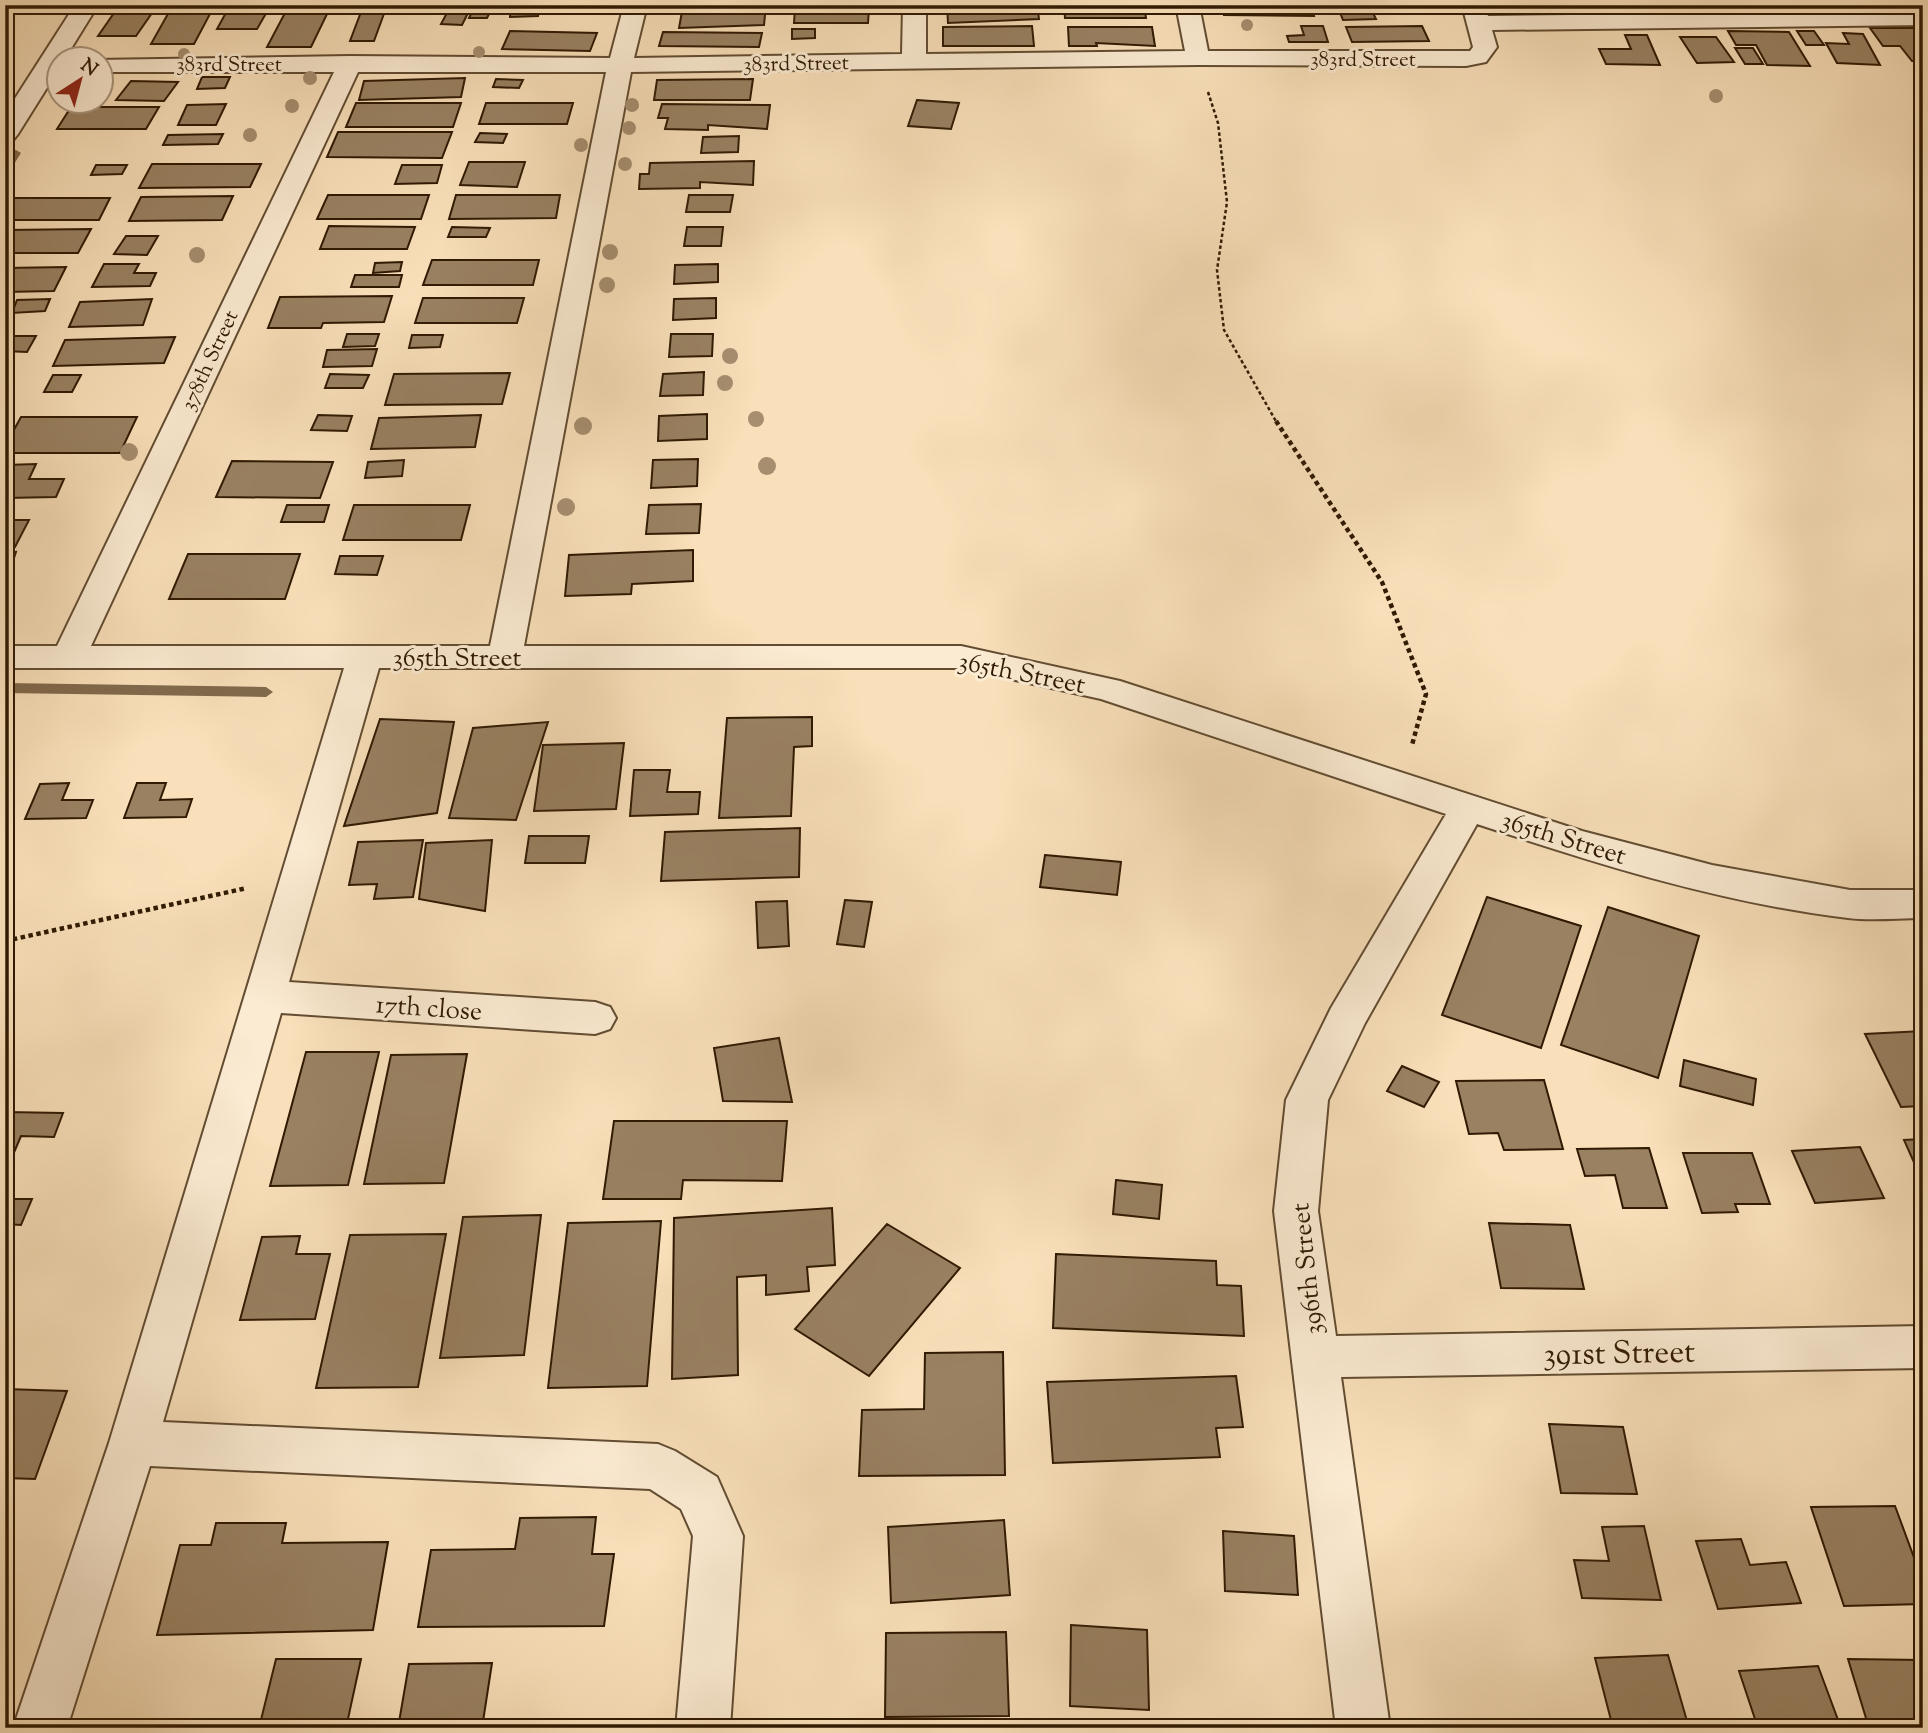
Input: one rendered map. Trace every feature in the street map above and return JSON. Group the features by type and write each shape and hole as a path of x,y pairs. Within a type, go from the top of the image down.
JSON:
{"street":[{"path":"64,46 87,5"},
{"path":"505,657 620,65 636,5"},
{"path":"914,62 915,5"},
{"path":"1187,5 1198,58"},
{"name":"383rd Street","path":"116,65 620,65 1198,58 1466,59 1478,57 1479,25 1923,18"},
{"name":"378th Street","path":"68,658 350,63"},
{"path":"5,134 46,76"},
{"name":"365th Street","path":"5,656 961,657 1108,689 1576,844 1712,879 1850,904 1923,904"},
{"path":"40,1728 133,1443 365,657"},
{"name":"396th Street","path":"1363,1728 1296,1211 1307,1100 1346,1019 1468,808"},
{"name":"17th close","path":"264,996 595,1018"},
{"name":"391st Street","path":"1315,1357 1923,1347"},
{"path":"133,1443 658,1466 699,1493 719,1536 703,1728"}],"path":[{"path":"1198,58 1218,123 1227,202 1217,270 1224,330 1288,443 1382,582 1426,694 1400,785"},
{"path":"5,941 299,877"}],"building":[{"path":"766,5 764,25 679,28 683,6"},
{"path":"947,5 1037,5 1039,19 948,23"},
{"path":"1064,5 1144,5 1146,18 1065,18"},
{"path":"1223,5 1311,5 1314,16 1224,15"},
{"path":"1337,5 1384,5 1387,11 1372,11 1376,19 1343,20"},
{"path":"539,7 538,16 510,17 511,8"},
{"path":"795,8 869,8 868,23 794,23"},
{"path":"228,9 268,10 257,29 217,29"},
{"path":"473,10 491,10 487,18 469,18"},
{"path":"286,11 328,12 311,47 267,47"},
{"path":"385,11 374,41 350,41 361,12"},
{"path":"448,11 469,11 462,25 441,24"},
{"path":"169,12 211,12 194,44 151,44"},
{"path":"114,13 152,13 136,36 98,36"},
{"path":"1032,26 1034,46 943,46 943,27"},
{"path":"1301,26 1323,26 1328,42 1289,42 1287,36 1304,35"},
{"path":"1422,26 1429,41 1352,42 1346,27"},
{"path":"1068,27 1152,27 1155,46 1096,43 1097,46 1069,46"},
{"path":"1870,28 1923,28 1923,61 1912,61 1900,46 1883,46"},
{"path":"792,29 815,29 815,38 792,39"},
{"path":"510,31 597,33 590,51 502,49"},
{"path":"1728,31 1789,32 1810,66 1767,65 1756,45 1736,45"},
{"path":"1797,31 1814,31 1824,45 1806,45"},
{"path":"663,32 762,33 759,47 659,46"},
{"path":"1843,33 1863,34 1880,65 1837,63 1826,43 1849,44"},
{"path":"1625,35 1647,35 1660,65 1606,64 1599,49 1631,49"},
{"path":"1680,37 1716,37 1734,62 1697,63"},
{"path":"1735,48 1753,48 1763,64 1745,64"},
{"path":"202,77 230,77 225,88 197,89"},
{"path":"465,78 461,97 359,100 364,81"},
{"path":"496,79 523,80 519,88 493,87"},
{"path":"753,79 750,100 654,100 657,80"},
{"path":"131,81 178,82 164,101 116,100"},
{"path":"917,100 959,103 951,129 908,126"},
{"path":"356,103 461,103 453,127 346,127"},
{"path":"486,103 573,103 567,124 479,124"},
{"path":"226,104 216,125 178,125 187,105"},
{"path":"662,104 770,105 767,129 708,125 708,130 665,129 668,118 658,118"},
{"path":"116,107 159,107 146,129 57,129 65,116 116,116"},
{"path":"338,132 452,132 442,158 327,157"},
{"path":"480,133 507,134 503,143 475,142"},
{"path":"223,134 218,144 163,145 168,135"},
{"path":"739,136 738,152 701,153 703,137"},
{"path":"754,161 753,185 700,182 700,188 639,189 640,174 649,174 650,163"},
{"path":"469,162 525,162 517,187 460,185"},
{"path":"152,164 261,164 250,187 139,188"},
{"path":"96,165 127,165 122,174 91,175"},
{"path":"402,165 442,165 437,183 395,184"},
{"path":"328,195 429,195 421,219 317,219"},
{"path":"456,195 560,195 556,218 449,219"},
{"path":"689,195 733,195 730,212 686,212"},
{"path":"233,196 222,220 129,221 141,197"},
{"path":"6,198 110,198 99,220 5,220"},
{"path":"329,226 415,227 407,249 320,249"},
{"path":"452,227 490,228 486,237 448,237"},
{"path":"687,227 723,227 721,246 684,246"},
{"path":"91,229 78,253 5,253 5,230"},
{"path":"126,236 158,236 147,255 114,254"},
{"path":"432,260 539,260 533,285 423,285"},
{"path":"402,262 400,271 373,273 375,263"},
{"path":"104,264 139,264 134,273 156,273 150,286 92,287"},
{"path":"718,264 718,282 674,284 675,265"},
{"path":"66,267 54,291 5,292 5,268"},
{"path":"355,275 402,275 399,287 351,287"},
{"path":"392,296 384,322 323,323 321,328 268,328 280,297"},
{"path":"423,298 524,298 517,323 415,323"},
{"path":"716,298 716,318 673,320 674,299"},
{"path":"50,299 45,311 12,313 17,300"},
{"path":"152,299 143,325 69,327 80,302"},
{"path":"347,334 379,334 375,346 343,347"},
{"path":"671,334 713,334 712,356 669,357"},
{"path":"412,335 443,335 440,347 409,348"},
{"path":"5,336 36,336 27,352 5,351"},
{"path":"175,337 164,363 53,366 65,340"},
{"path":"377,349 372,366 323,367 327,350"},
{"path":"704,372 703,395 660,396 663,374"},
{"path":"510,373 502,404 385,405 394,374"},
{"path":"330,374 369,375 363,388 325,388"},
{"path":"53,375 81,375 72,392 44,392"},
{"path":"707,414 707,439 658,441 659,416"},
{"path":"318,415 352,416 347,431 311,430"},
{"path":"481,415 475,447 371,449 379,418"},
{"path":"21,417 137,417 120,453 5,453 5,446"},
{"path":"698,459 697,486 651,488 653,460"},
{"path":"404,460 402,476 365,478 368,462"},
{"path":"232,461 333,462 320,498 216,497"},
{"path":"36,464 29,479 64,479 56,497 5,498 5,465"},
{"path":"701,504 699,533 646,534 649,505"},
{"path":"287,505 329,505 324,522 281,522"},
{"path":"354,505 470,505 461,540 343,540"},
{"path":"5,520 29,520 15,547 5,547"},
{"path":"693,550 693,581 632,584 631,594 565,596 569,555"},
{"path":"16,552 9,573 5,573 5,553"},
{"path":"188,554 300,554 285,599 169,599"},
{"path":"340,556 383,556 377,575 335,574"},
{"path":"812,717 812,746 794,747 791,816 719,818 727,718"},
{"path":"380,719 454,722 437,813 344,826"},
{"path":"548,722 516,820 449,818 473,728"},
{"path":"624,743 616,809 534,811 543,745"},
{"path":"634,770 670,770 667,792 700,792 698,814 630,816"},
{"path":"69,783 62,800 93,800 86,818 25,819 40,784"},
{"path":"137,783 166,783 160,800 192,799 186,817 124,818"},
{"path":"800,828 799,877 661,881 665,832"},
{"path":"529,836 589,836 585,863 525,863"},
{"path":"423,840 413,897 374,899 377,884 349,885 358,842"},
{"path":"492,840 485,911 419,899 426,843"},
{"path":"1045,855 1121,862 1117,895 1040,887"},
{"path":"1487,897 1581,926 1541,1048 1442,1015"},
{"path":"845,900 872,902 864,947 837,944"},
{"path":"787,901 789,946 758,948 756,902"},
{"path":"1608,907 1699,936 1658,1078 1561,1045"},
{"path":"1923,1031 1923,1106 1901,1107 1865,1034"},
{"path":"779,1038 792,1102 723,1101 714,1048"},
{"path":"306,1052 379,1052 348,1185 270,1186"},
{"path":"467,1054 444,1183 364,1184 391,1055"},
{"path":"1684,1060 1756,1079 1753,1105 1680,1086"},
{"path":"1402,1066 1439,1082 1424,1107 1387,1091"},
{"path":"1544,1080 1563,1149 1504,1150 1498,1133 1469,1134 1456,1081"},
{"path":"5,1112 63,1113 54,1137 21,1136 10,1162 5,1162"},
{"path":"614,1121 787,1121 782,1181 683,1180 681,1199 603,1199"},
{"path":"1923,1139 1923,1167 1916,1167 1904,1140"},
{"path":"1860,1147 1884,1198 1815,1203 1792,1151"},
{"path":"1649,1148 1667,1208 1623,1208 1615,1175 1585,1176 1577,1149"},
{"path":"1683,1153 1752,1153 1770,1204 1735,1204 1738,1212 1702,1213"},
{"path":"1116,1180 1162,1185 1159,1219 1113,1214"},
{"path":"5,1199 32,1199 21,1225 5,1224"},
{"path":"832,1208 835,1265 807,1267 809,1291 766,1295 766,1275 737,1277 738,1375 672,1379 674,1218"},
{"path":"541,1215 524,1355 440,1358 463,1217"},
{"path":"661,1221 647,1386 548,1388 568,1223"},
{"path":"1489,1223 1570,1225 1584,1289 1501,1288"},
{"path":"887,1224 960,1268 869,1376 795,1329"},
{"path":"446,1234 418,1387 316,1388 350,1235"},
{"path":"300,1236 296,1254 330,1254 315,1319 240,1320 262,1237"},
{"path":"1056,1254 1216,1261 1217,1285 1241,1286 1244,1336 1053,1328"},
{"path":"1003,1352 1005,1475 859,1476 862,1410 924,1409 925,1353"},
{"path":"1236,1376 1243,1427 1216,1428 1220,1457 1053,1463 1047,1382"},
{"path":"5,1389 67,1391 35,1479 5,1478"},
{"path":"1549,1424 1623,1427 1637,1494 1561,1493"},
{"path":"1895,1506 1923,1582 1923,1604 1844,1606 1811,1507"},
{"path":"596,1517 592,1554 614,1554 604,1626 418,1627 431,1550 515,1549 520,1518"},
{"path":"1004,1520 1010,1595 891,1603 888,1527"},
{"path":"216,1523 286,1523 282,1543 388,1542 373,1630 157,1635 180,1545 211,1545"},
{"path":"1644,1526 1661,1600 1582,1598 1574,1560 1609,1561 1602,1527"},
{"path":"1223,1531 1294,1536 1298,1595 1225,1591"},
{"path":"1741,1539 1750,1565 1786,1562 1801,1603 1718,1609 1696,1541"},
{"path":"1071,1625 1147,1630 1149,1710 1070,1706"},
{"path":"1006,1632 1009,1716 885,1717 886,1633"},
{"path":"1668,1655 1689,1728 1613,1728 1595,1658"},
{"path":"276,1659 361,1659 346,1728 259,1728"},
{"path":"1848,1659 1923,1660 1923,1728 1869,1728"},
{"path":"492,1663 482,1728 398,1728 409,1664"},
{"path":"1818,1666 1841,1728 1758,1728 1739,1671"}],"waterway":[{"path":"5,170 16,153"},
{"path":"5,688 266,692"}]}
